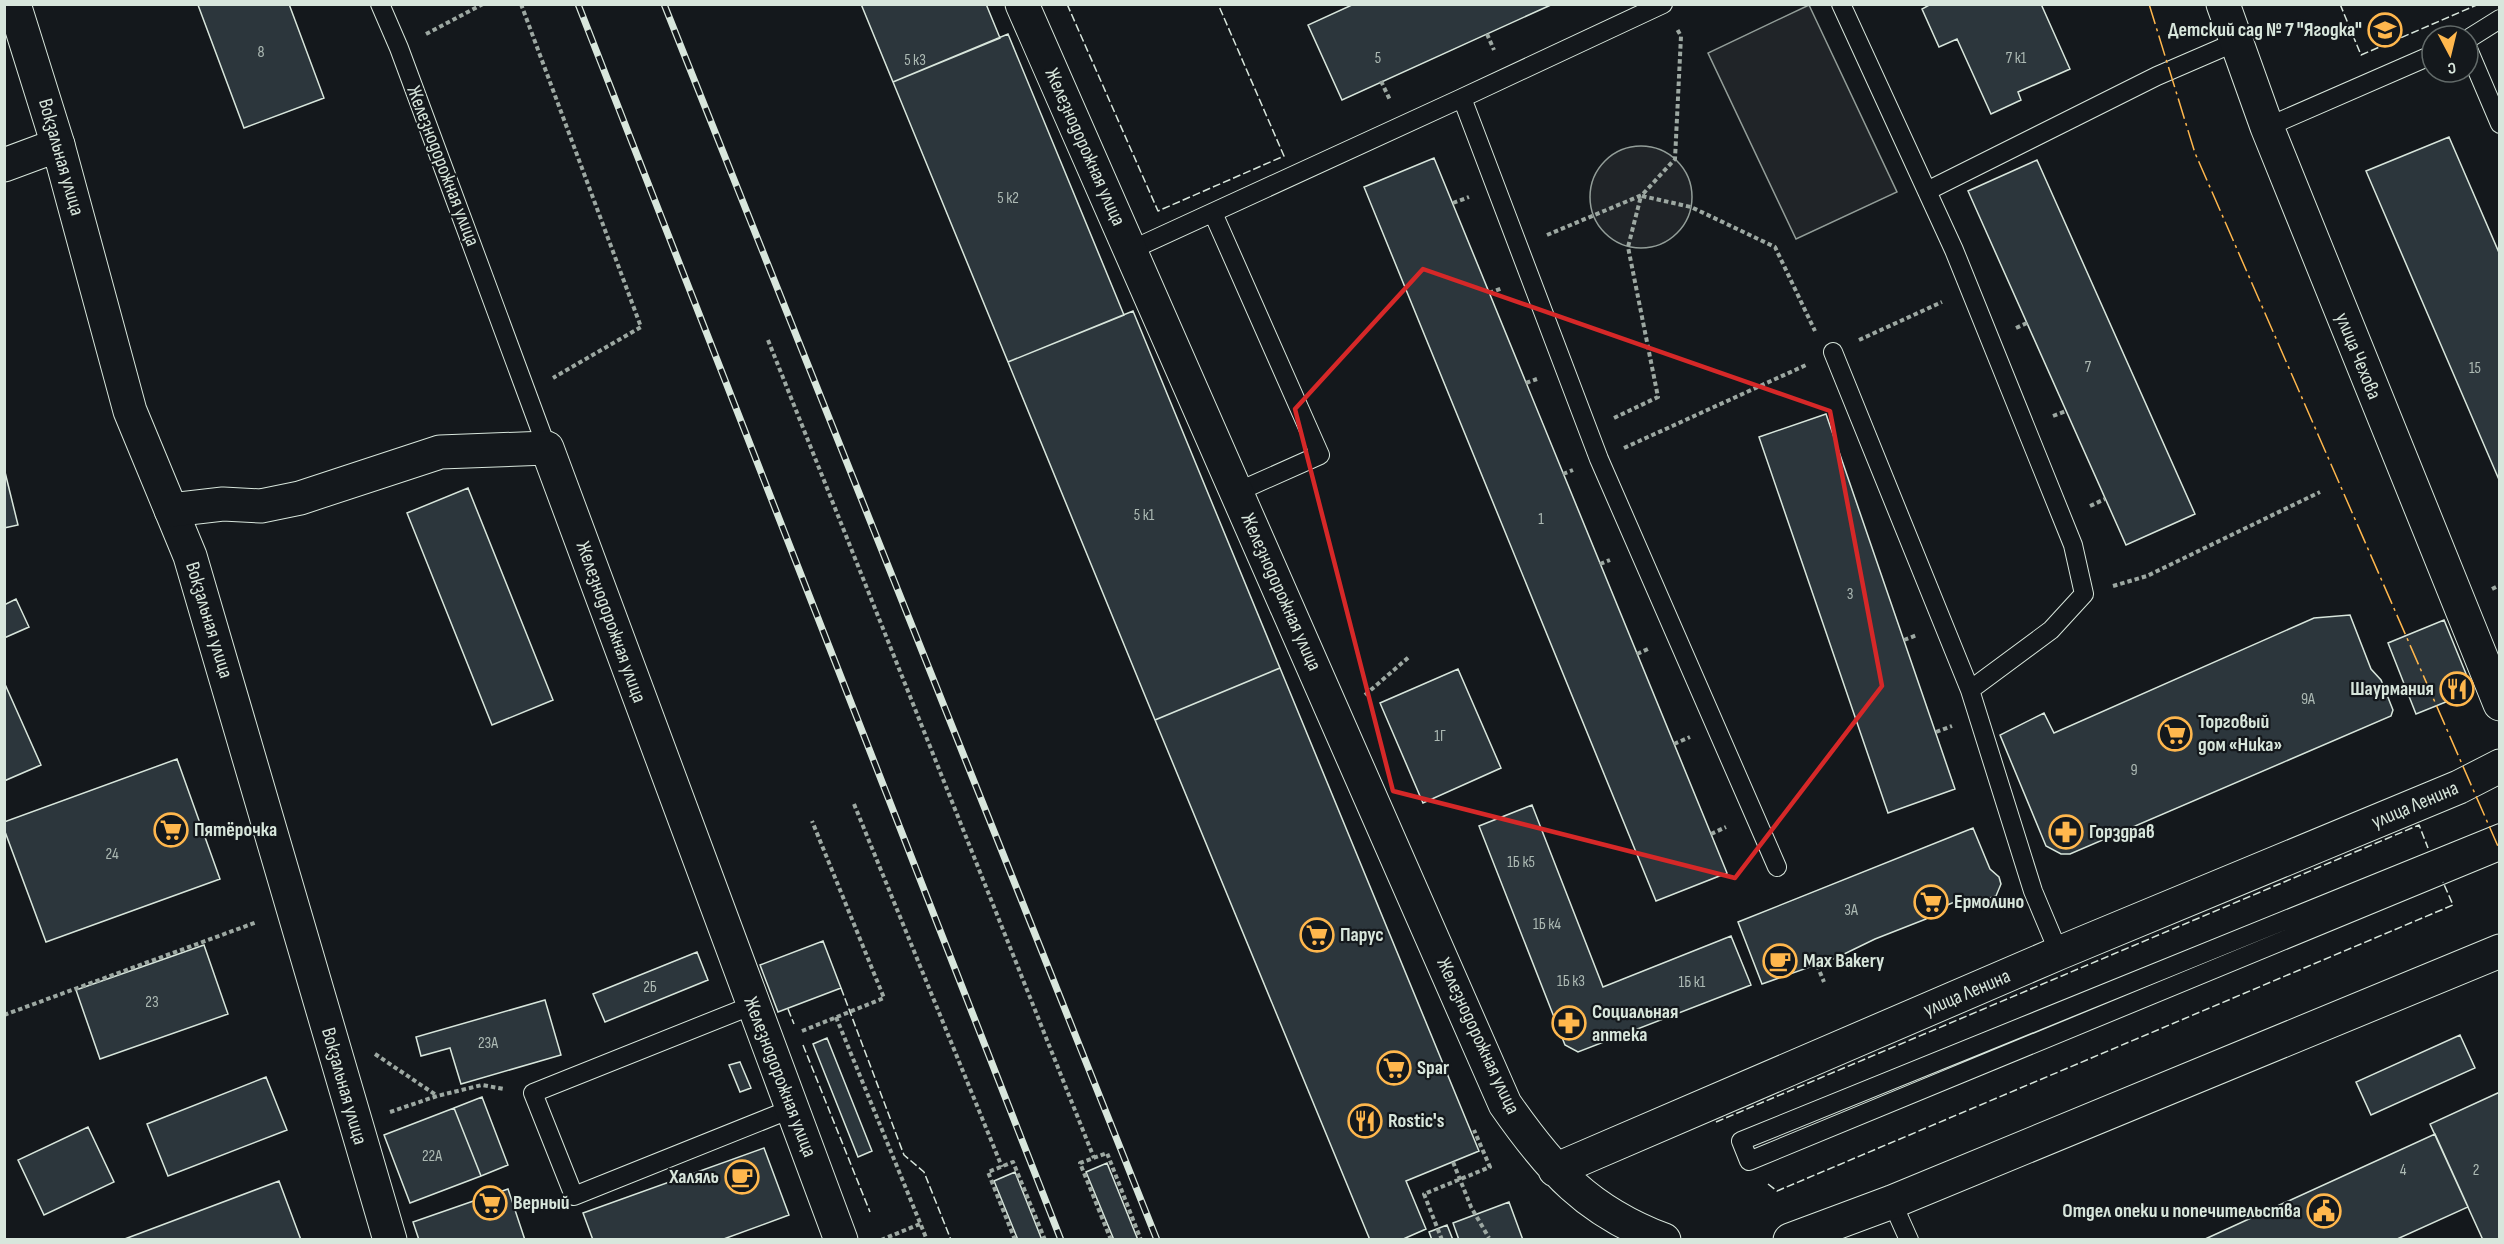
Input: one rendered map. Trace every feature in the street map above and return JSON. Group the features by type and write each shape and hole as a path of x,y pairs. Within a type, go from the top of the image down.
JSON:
{"street":[{"name":"Вокзальная улица","path":"14,4 58,145 130,411 190,556 390,1239"},
{"name":"Железнодорожная улица","path":"1022,4 1505,1104 1555,1170"},
{"name":"улица Чехова","path":"2223,4 2267,127 2499,704"},
{"path":"4,165 58,145"},
{"path":"171,510 223,504 261,506 300,498 440,452 547,448"},
{"name":"Железнодорожная улица","path":"547,448 841,1239"},
{"name":"улица Ленина","path":"1555,1170 2059,953 2459,787 2499,766"},
{"path":"1790,1239 1892,1202 2499,951"},
{"path":"1555,1170 1608,1215 1664,1239"}],"lane":[{"name":"Железнодорожная улица","path":"380,4 399,48 547,448"},
{"path":"1131,250 1663,4"},
{"path":"1841,4 1970,289 2073,545 2084,594 2050,630 1970,690"},
{"path":"2480,31 2499,19"},
{"path":"1927,191 2157,76 2238,41"},
{"path":"2267,127 2420,60"},
{"path":"2480,78 2499,124"},
{"path":"1462,98 1599,459 1777,867"},
{"path":"1213,213 1320,455 1237,492"},
{"path":"1830,354 1970,690 2033,891 2059,953"},
{"path":"2499,833 1741,1141 1749,1161 2499,851"},
{"path":"753,1005 533,1093 574,1196 791,1109"},
{"path":"1892,1202 1909,1239"}],"path":[{"path":"399,48 483,4"},
{"path":"521,4 641,327 528,393"},
{"path":"1518,246 1594,217 1642,195 1675,159 1681,36 1676,25"},
{"path":"1642,195 1691,207 1775,247 1830,354"},
{"path":"1588,431 1658,397 1628,247 1642,195"},
{"path":"1599,459 1970,289"},
{"path":"768,340 1094,1158"},
{"path":"2084,594 2147,576 2320,492"},
{"path":"1363,698 1410,656"},
{"path":"854,804 1002,1167"},
{"path":"812,821 884,998 850,1012"},
{"path":"4,1015 294,908"},
{"path":"1817,965 1824,982"},
{"path":"836,1017 927,1239"},
{"path":"372,1052 437,1096"},
{"path":"356,1124 437,1096 482,1085 533,1093"},
{"path":"1442,1239 1424,1194 1490,1167 1477,1135"},
{"path":"1111,1239 1080,1163 1107,1153 1141,1239"},
{"path":"1015,1239 988,1173 1013,1162 1045,1239"},
{"path":"1453,1162 1471,1207 1490,1238"},
{"path":"881,1239 920,1224"}],"highlighted area":[{"path":"1423,269 1830,411 1882,686 1735,878 1393,791 1295,409"}],"shaded area":[{"path":"1809,5 1897,192 1796,239 1708,53"},
{"path":"1641,146 1660,150 1677,161 1688,178 1692,197 1688,216 1677,233 1660,244 1641,248 1622,244 1605,233 1594,216 1590,197 1594,178 1605,161 1622,150"}],"building":[{"path":"289,4 324,98 244,128 198,5"},
{"path":"861,4 986,4 1000,38 893,82"},
{"path":"1354,4 1553,4 1342,100 1308,25"},
{"path":"1931,4 2041,4 2070,69 2018,92 2021,100 1991,114 1957,39 1939,47 1922,9"},
{"path":"1008,34 1124,315 1008,362 893,82"},
{"path":"2449,137 2500,255 2500,482 2366,171"},
{"path":"1434,158 1727,873 1656,901 1364,187"},
{"path":"2037,160 2195,514 2126,545 1968,191"},
{"path":"1133,311 1280,668 1155,720 1008,362"},
{"path":"1826,414 1955,789 1888,813 1759,437"},
{"path":"4,468 18,525 4,528"},
{"path":"468,488 553,700 492,725 407,513"},
{"path":"16,599 29,627 4,638 4,605"},
{"name":"Торговый дом «Ника»","path":"2350,615 2371,669 2381,680 2393,710 2391,716 2070,854 2061,854 2046,846 2000,735 2044,713 2054,733 2314,618"},
{"path":"2444,620 2473,691 2416,714 2388,643"},
{"name":"Парус","path":"1280,668 1479,1151 1406,1181 1426,1229 1401,1240 1370,1240 1155,720"},
{"path":"1458,669 1501,768 1423,803 1380,703"},
{"path":"4,682 41,765 4,781"},
{"path":"177,759 220,879 46,942 4,829 4,822"},
{"path":"1532,805 1603,987 1731,936 1751,985 1578,1052 1565,1045 1479,826"},
{"path":"1973,828 1990,869 1999,877 2001,884 1996,896 1983,900 1977,898 1959,906 1957,901 1925,914 1926,919 1875,939 1838,957 1762,984 1738,922"},
{"path":"823,941 841,988 778,1012 760,965"},
{"path":"204,945 228,1014 100,1059 76,990"},
{"path":"697,952 708,980 605,1022 593,994"},
{"path":"545,1000 561,1055 461,1084 450,1048 421,1056 416,1037"},
{"path":"2460,1035 2475,1068 2371,1115 2356,1082"},
{"path":"827,1038 872,1151 858,1157 813,1044"},
{"path":"740,1062 751,1088 740,1092 729,1065"},
{"path":"266,1077 287,1130 168,1176 147,1124"},
{"path":"2500,1092 2500,1240 2483,1240 2430,1124"},
{"path":"482,1097 508,1165 481,1176 454,1108"},
{"path":"454,1108 481,1176 410,1203 384,1135"},
{"path":"88,1127 114,1182 44,1215 18,1160"},
{"path":"2435,1134 2468,1207 2395,1240 2203,1240"},
{"path":"764,1148 789,1215 721,1240 593,1240 583,1213"},
{"path":"1107,1163 1138,1240 1114,1240 1086,1172"},
{"path":"1015,1172 1042,1240 1018,1240 994,1181"},
{"path":"279,1181 301,1240 122,1240"},
{"name":"Верный","path":"508,1189 525,1240 419,1240 413,1222"},
{"path":"1509,1202 1523,1240 1459,1240 1453,1223"},
{"path":"1447,1225 1453,1240 1432,1240 1429,1232"}],"railway":[{"path":"578,4 1061,1240"},
{"path":"664,4 1157,1240"}],"fence":[{"path":"1067,4 1158,211 1284,156 1218,4"},
{"path":"2340,4 2361,55 2479,4"},
{"path":"1716,1122 2419,825 2428,848"},
{"path":"1768,1184 1777,1191 2453,905 2443,882"},
{"path":"841,988 904,1155 924,1172 951,1240"},
{"path":"788,1009 794,1024"},
{"path":"803,1045 870,1212"}],"power":[{"path":"2149,4 2195,153 2500,851"}],"place":[{"name":"Детский сад № 7 \"Ягодка\"","path":"2385,30"},
{"name":"Шаурмания","path":"2457,689"},
{"name":"Торговый дом «Ника»","path":"2175,734"},
{"name":"Пятёрочка","path":"171,830"},
{"name":"Горздрав","path":"2066,832"},
{"name":"Ермолино","path":"1931,902"},
{"name":"Парус","path":"1317,935"},
{"name":"Max Bakery","path":"1780,961"},
{"name":"Социальная аптека","path":"1569,1023"},
{"name":"Spar","path":"1394,1068"},
{"name":"Rostic's","path":"1365,1121"},
{"name":"Халяль","path":"742,1177"},
{"name":"Верный","path":"490,1203"},
{"name":"Отдел опеки и попечительства","path":"2324,1211"}]}
